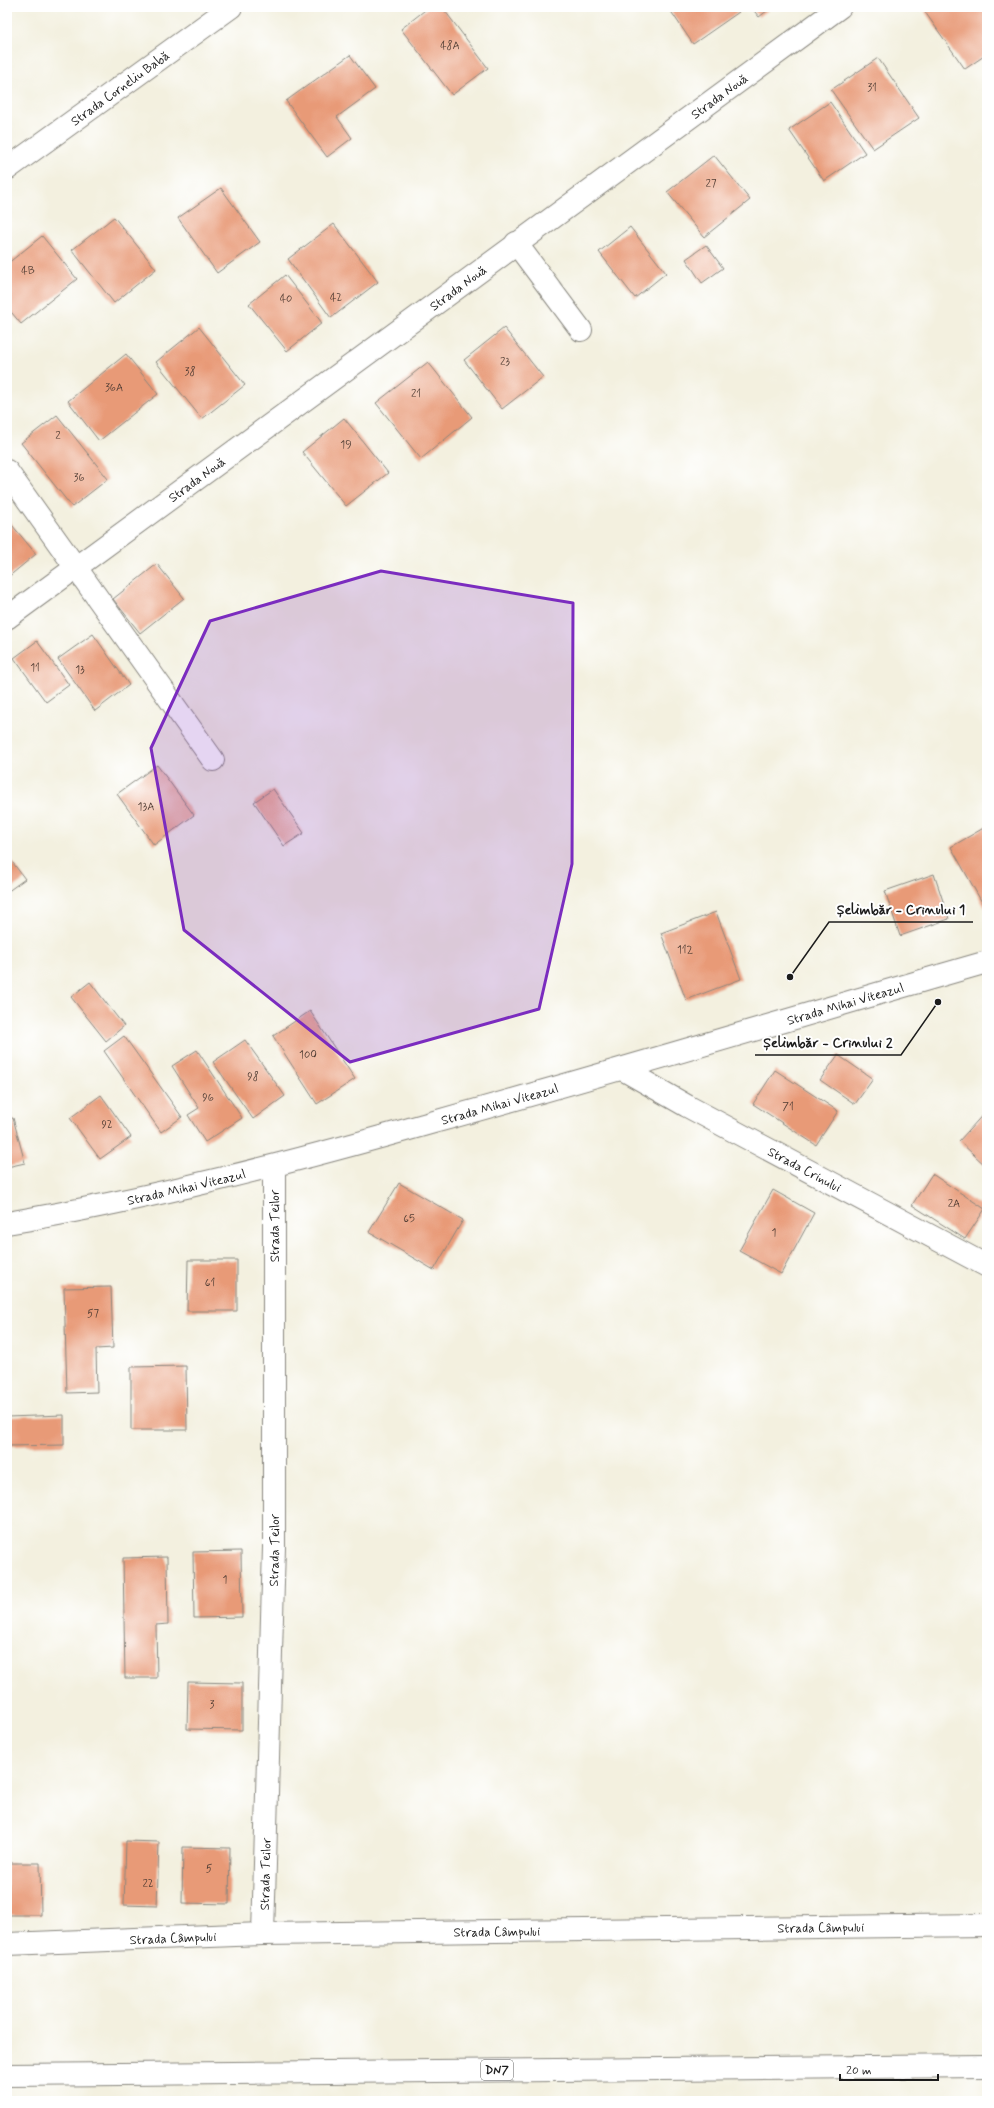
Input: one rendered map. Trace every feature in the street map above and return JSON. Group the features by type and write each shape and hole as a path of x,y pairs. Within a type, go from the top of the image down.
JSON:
{"street":[{"name":"Strada Corneliu Babă","path":"7,168 231,7"},
{"name":"Strada Nouă","path":"7,618 516,243 840,7"},
{"path":"516,243 581,330"},
{"path":"7,471 213,760"},
{"name":"Strada Mihai Viteazul","path":"7,1223 156,1194 274,1167 624,1070 733,1035 987,962"},
{"name":"Strada Crinului","path":"624,1070 687,1106 987,1266"},
{"name":"Strada Teilor","path":"263,1934 274,1547 274,1167"},
{"name":"Strada Câmpului","path":"7,1944 263,1934 987,1925"},
{"name":"DN7","path":"7,2074 987,2066"}],"highlighted area":[{"path":"381,571 573,603 572,864 539,1009 350,1062 184,930 151,748 210,621"}],"building":[{"path":"429,7 442,7 488,68 452,95 401,29"},
{"path":"668,7 735,7 739,12 693,44"},
{"path":"751,7 772,7 759,17"},
{"path":"932,7 986,7 987,54 965,69 925,12"},
{"path":"350,55 375,89 337,117 352,138 327,157 286,101"},
{"path":"878,58 919,118 873,149 831,90"},
{"path":"830,102 865,153 824,181 789,130"},
{"path":"714,155 750,200 704,237 667,192"},
{"path":"221,188 260,242 217,273 178,218"},
{"path":"114,217 156,269 114,303 72,250"},
{"path":"334,224 378,282 331,318 288,259"},
{"path":"630,227 666,273 635,298 599,252"},
{"path":"42,236 77,279 21,324 7,307 7,264"},
{"path":"706,245 723,268 702,283 686,259"},
{"path":"285,275 322,323 287,351 249,304"},
{"path":"199,327 245,385 202,419 156,362"},
{"path":"504,328 543,377 502,409 464,360"},
{"path":"126,354 158,394 99,441 68,401"},
{"path":"428,362 472,417 421,459 376,403"},
{"path":"57,415 108,479 72,507 21,443"},
{"path":"344,418 388,473 346,506 302,452"},
{"path":"7,519 36,554 7,578"},
{"path":"157,564 184,598 140,633 113,599"},
{"path":"93,634 129,685 95,711 58,659"},
{"path":"37,641 69,685 46,702 14,658"},
{"path":"157,765 194,815 154,845 117,794"},
{"path":"273,789 304,833 284,846 254,802"},
{"path":"987,826 987,904 984,906 951,847"},
{"path":"7,855 25,879 7,892"},
{"path":"934,874 949,919 900,936 885,891"},
{"path":"716,912 741,979 686,1000 661,933"},
{"path":"90,982 124,1026 106,1041 71,997"},
{"path":"310,1011 355,1079 317,1104 273,1036"},
{"path":"124,1036 182,1117 161,1132 104,1051"},
{"path":"245,1040 285,1096 253,1119 213,1062"},
{"path":"197,1050 242,1118 205,1142 188,1115 199,1108 172,1066"},
{"path":"838,1055 873,1079 855,1104 820,1080"},
{"path":"775,1070 838,1111 816,1145 753,1104"},
{"path":"101,1095 131,1137 100,1159 70,1118"},
{"path":"987,1110 987,1167 959,1141"},
{"path":"13,1118 25,1163 7,1167 7,1119"},
{"path":"932,1174 985,1209 965,1239 912,1205"},
{"path":"399,1183 463,1220 434,1270 369,1232"},
{"path":"773,1190 814,1213 781,1274 739,1251"},
{"path":"188,1260 237,1260 237,1311 187,1311"},
{"path":"111,1287 113,1348 96,1349 97,1392 67,1393 64,1288"},
{"path":"186,1366 187,1430 131,1430 131,1367"},
{"path":"64,1415 64,1445 7,1446 7,1417"},
{"path":"241,1551 242,1617 194,1618 193,1552"},
{"path":"167,1557 168,1624 156,1625 157,1678 125,1678 123,1558"},
{"path":"188,1682 242,1683 242,1730 187,1729"},
{"path":"126,1841 159,1842 157,1906 124,1905"},
{"path":"183,1847 230,1848 229,1904 182,1903"},
{"path":"7,1863 40,1863 41,1915 7,1915"}],"place":[{"name":"Șelimbăr - Crinului 1","path":"790,977"},
{"name":"Șelimbăr - Crinului 2","path":"938,1002"}]}
